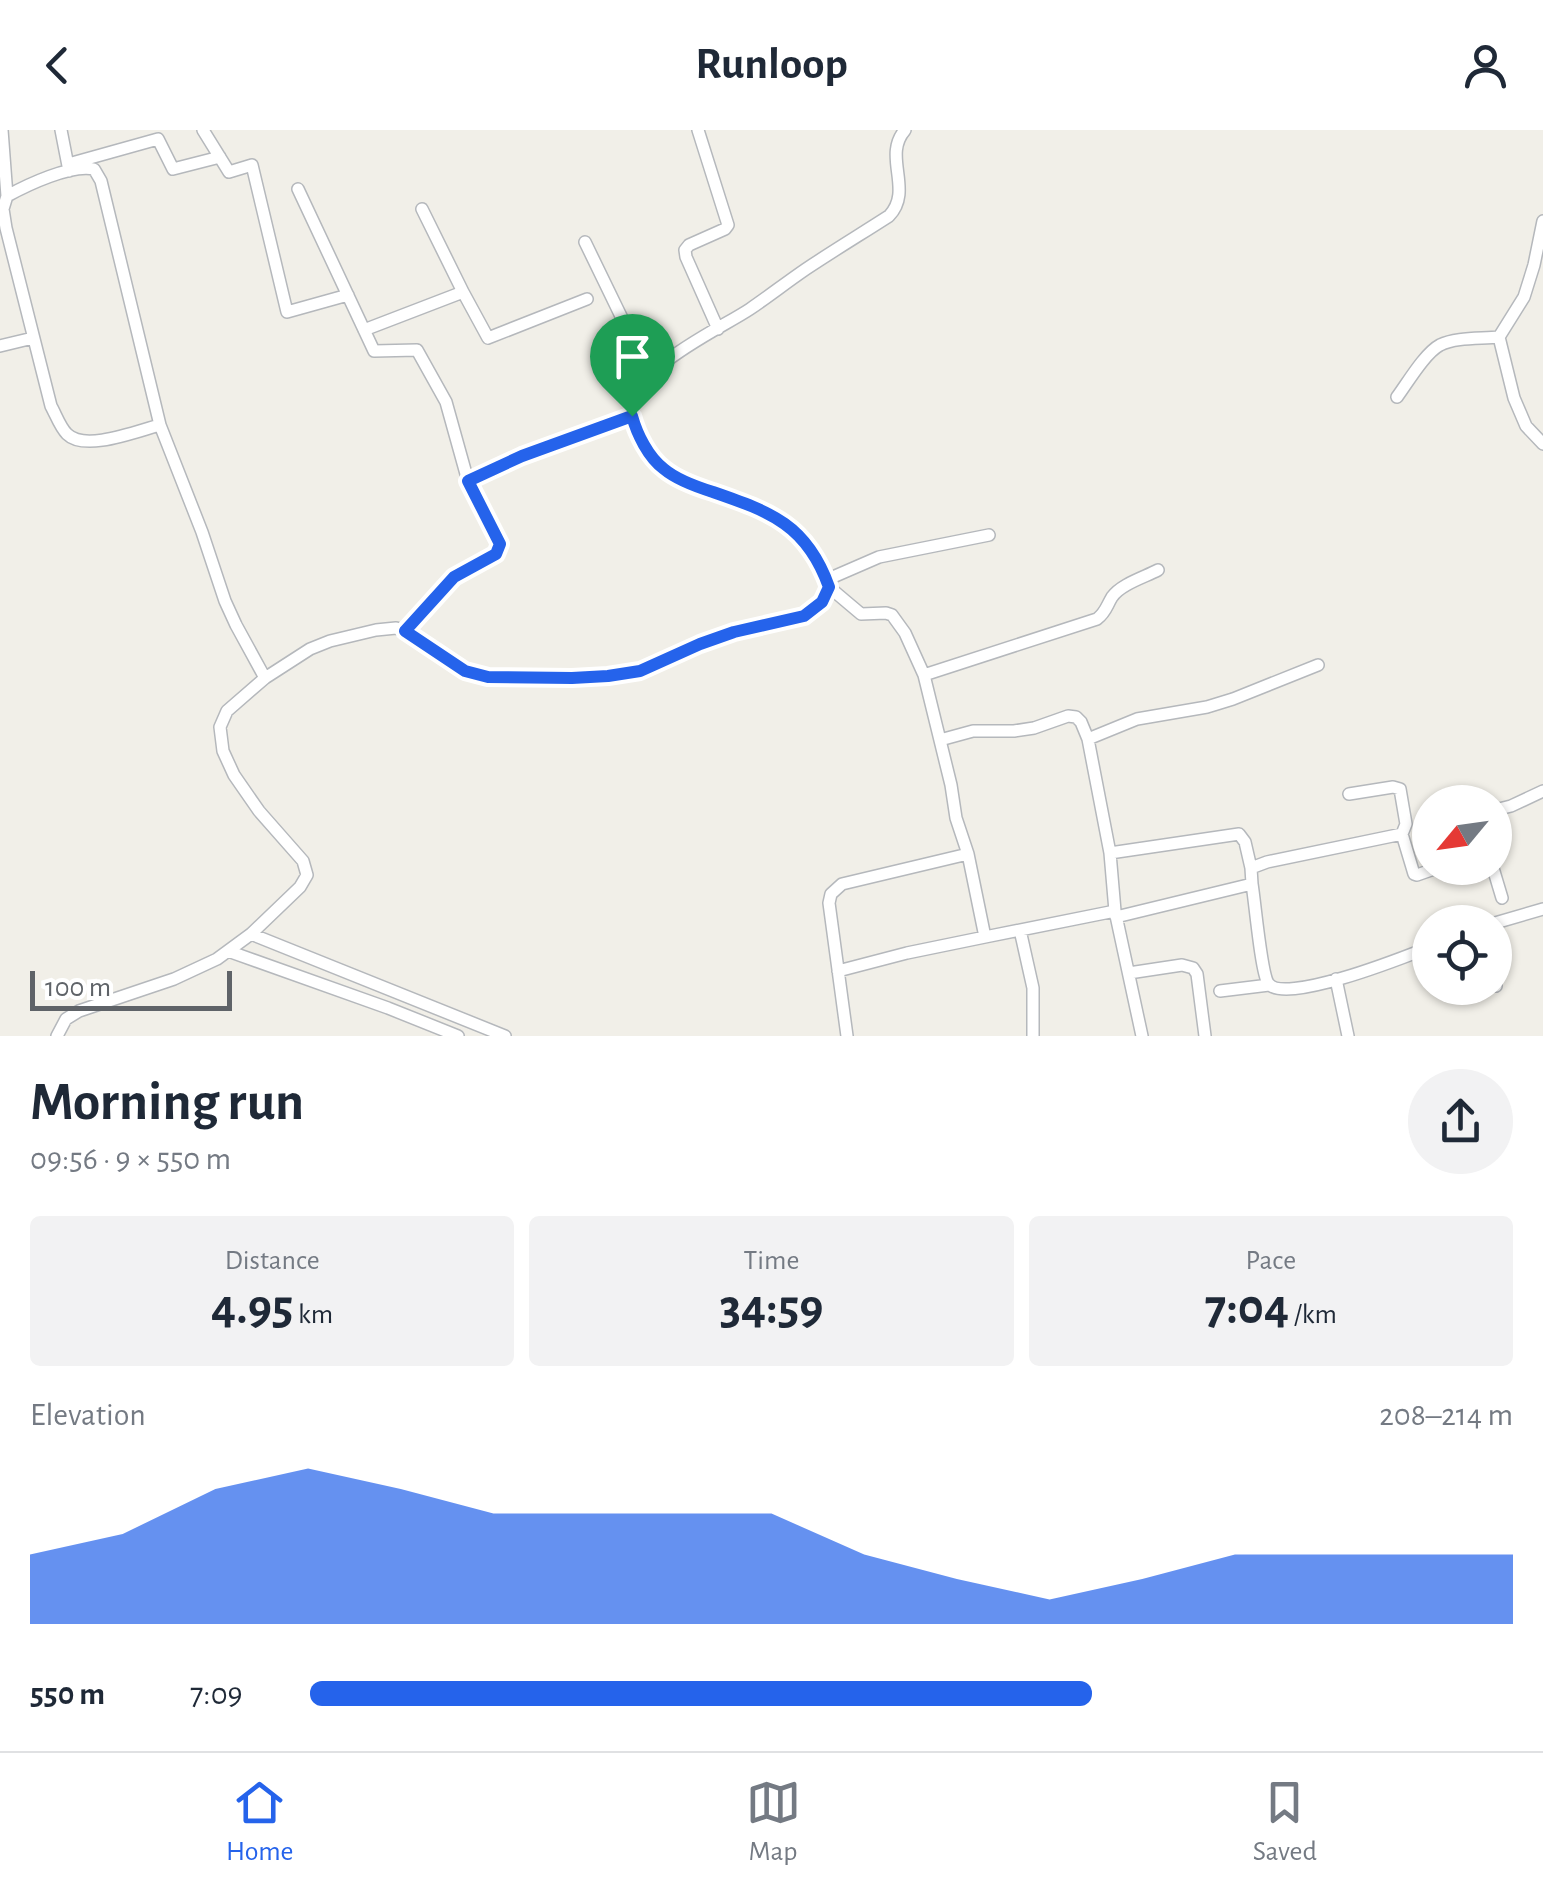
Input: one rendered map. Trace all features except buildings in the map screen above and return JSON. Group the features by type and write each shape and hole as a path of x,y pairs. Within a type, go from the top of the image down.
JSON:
{"street":[{"path":"2,130 6,228 51,406 64,432 76,441 93,442 160,425"},
{"path":"60,130 68,168"},
{"path":"202,130 229,172 252,165 287,312 348,296"},
{"path":"698,130 728,224 725,230 688,245 685,250 718,328"},
{"path":"905,130 896,150 900,197 897,208 676,354 639,390 632,416 635,428 663,469 694,486 759,508 781,521 811,550 827,583 861,614 886,613 905,633 924,676 985,938"},
{"path":"6,196 68,168 158,139 173,169 220,158"},
{"path":"68,168 94,169 101,181 160,425 226,601 265,678"},
{"path":"298,189 374,352 418,350 446,402 468,481 500,544 496,554 454,577 405,631"},
{"path":"422,209 488,338 587,298"},
{"path":"1543,221 1537,277 1499,337 1514,398 1526,426 1543,444"},
{"path":"585,242 650,376"},
{"path":"364,330 463,292"},
{"path":"1397,397 1438,346 1499,337"},
{"path":"0,346 33,338"},
{"path":"468,481 522,456 632,416"},
{"path":"57,1036 66,1019 79,1011 174,979 217,959 251,934 300,887 307,875 303,861 259,812 234,775 223,751 220,726 227,712 265,678 310,649 330,641 396,628 476,675 608,676 640,671 734,632 804,616 822,602 827,583 879,557 989,535"},
{"path":"924,676 1097,619 1104,615 1118,592 1158,570"},
{"path":"1088,738 1137,719 1206,708 1318,665"},
{"path":"940,740 973,731 1034,728 1068,716 1081,722 1088,738 1110,852 1116,914 1142,1036"},
{"path":"1349,794 1400,789 1406,824 1402,834 1412,867"},
{"path":"1512,806 1543,791"},
{"path":"1110,852 1239,834 1251,868 1269,985"},
{"path":"1251,868 1402,834"},
{"path":"847,1036 831,894 855,880 968,854"},
{"path":"838,972 907,953 1252,884"},
{"path":"1498,885 1502,898"},
{"path":"1512,918 1543,908"},
{"path":"1020,930 1033,988 1033,1036"},
{"path":"251,934 506,1036"},
{"path":"228,951 458,1036"},
{"path":"1220,991 1269,985 1280,990 1336,979 1412,953"},
{"path":"1129,973 1182,965 1193,968 1205,1036"},
{"path":"1336,979 1348,1036"}],"route":[{"path":"632,416 635,428 663,469 694,486 759,508 798,534 811,550 829,587 822,602 804,616 734,632 640,671 608,676 476,675 405,631 454,577 500,550 468,481 522,456 632,416"}]}
